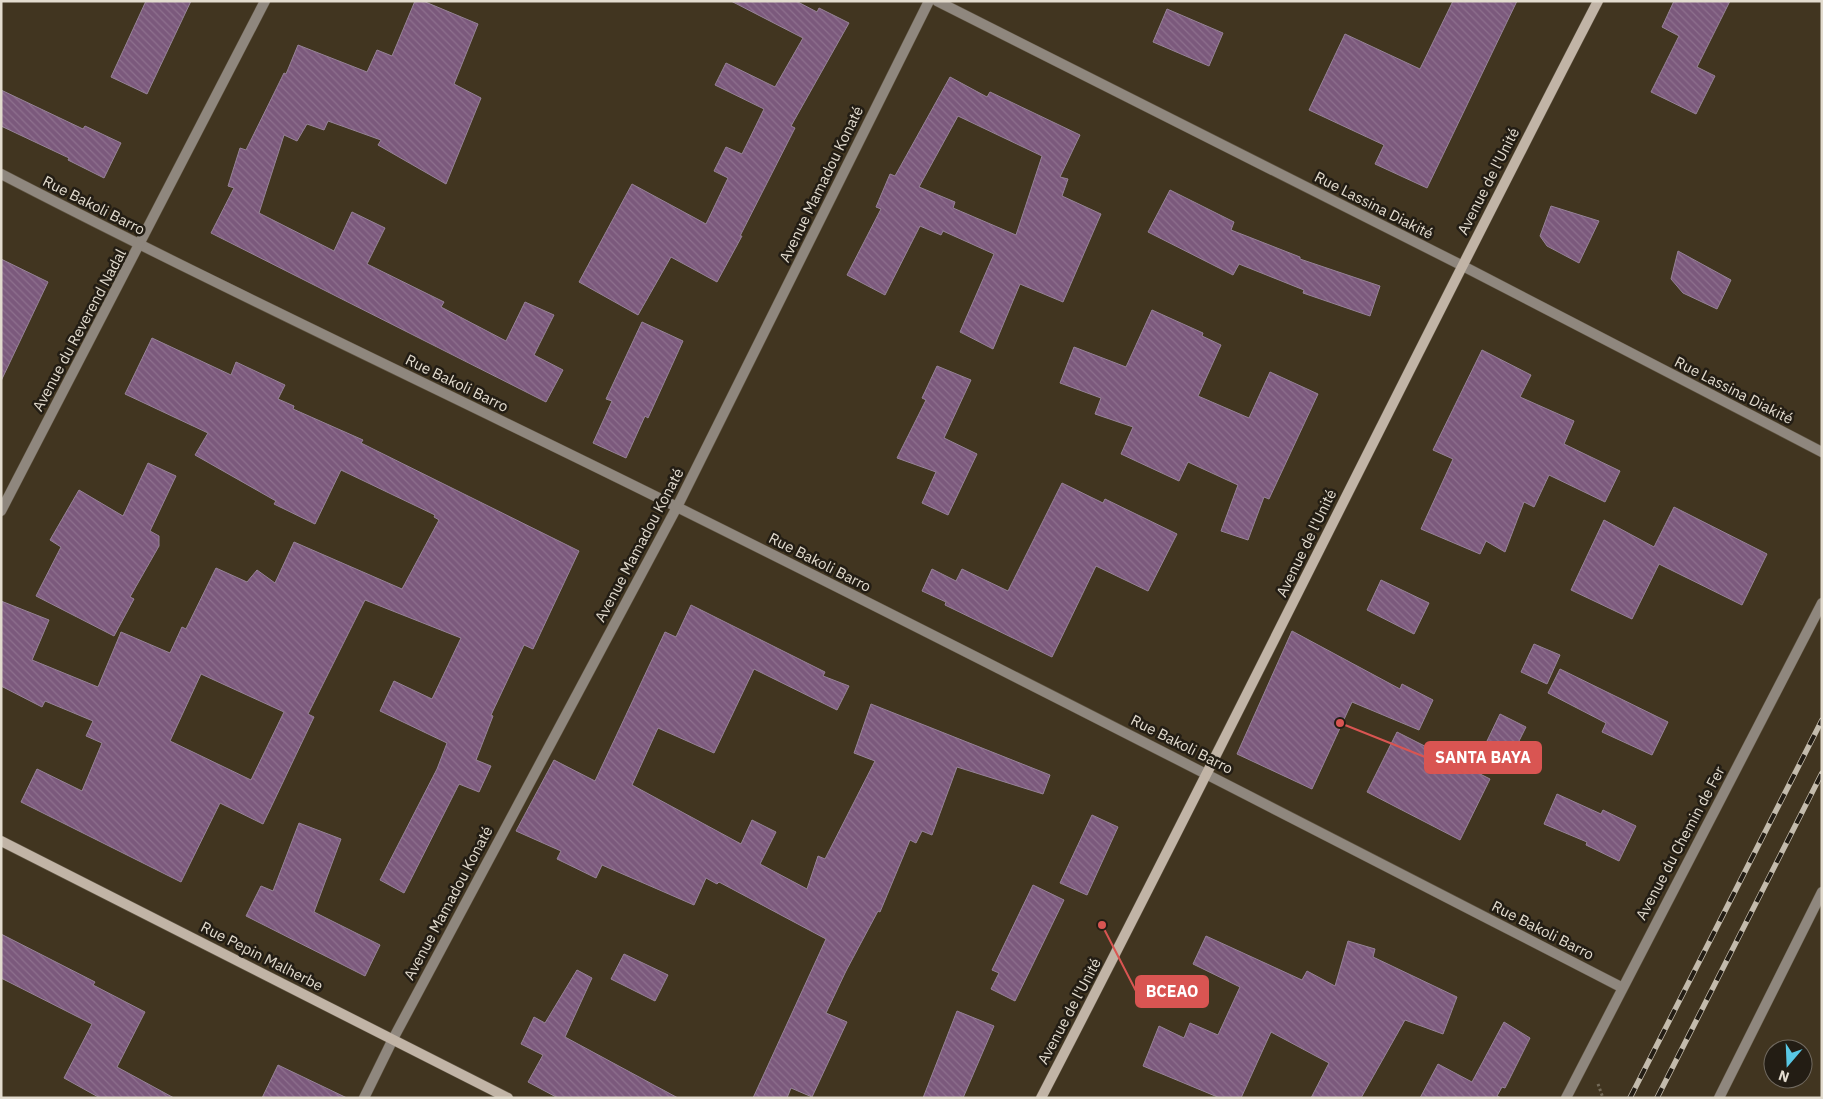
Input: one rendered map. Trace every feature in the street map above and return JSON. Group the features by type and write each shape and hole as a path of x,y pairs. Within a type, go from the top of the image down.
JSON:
{"street":[{"name":"Avenue du Reverend Nadal","path":"1,511 140,246 265,1"},
{"name":"Avenue Mamadou Konaté","path":"364,1098 393,1039 677,507 929,1"},
{"name":"Rue Lassina Diakité","path":"937,1 1461,265 1822,452"},
{"name":"Avenue de l'Unité","path":"1041,1098 1208,774 1461,265 1598,1"},
{"name":"Rue Bakoli Barro","path":"1,174 140,246 677,507 1208,774 1621,987"},
{"name":"Avenue du Chemin de Fer","path":"1566,1098 1621,987 1822,603"},
{"name":"Rue Pepin Malherbe","path":"1,841 508,1098"},
{"path":"1719,1098 1822,892"}],"building":[{"path":"146,1 191,1 147,94 111,77"},
{"path":"415,1 423,1 478,24 454,84 481,98 446,184 378,145 381,140 328,121 324,130 307,124 297,141 284,135 259,213 334,251 352,212 385,228 367,264 444,302 441,307 506,341 525,302 554,315 534,355 563,370 546,402 211,233 234,188 228,186 240,148 246,150 284,73 286,74 298,45 367,72 377,50 392,56"},
{"path":"731,1 796,1 817,12 819,8 849,23 791,126 795,128 740,236 742,236 717,282 671,257 638,315 579,282 632,184 706,224 728,178 714,171 726,147 742,154 764,109 715,85 726,63 775,87 803,38"},
{"path":"1453,1 1517,1 1427,188 1375,164 1384,145 1309,110 1345,34 1420,69"},
{"path":"1674,1 1730,1 1697,67 1715,76 1696,114 1651,92 1679,36 1662,27"},
{"path":"1167,9 1223,33 1209,66 1153,42"},
{"path":"950,77 987,97 990,92 1080,135 1060,177 1068,179 1062,196 1101,214 1063,302 1020,284 993,349 960,332 994,254 943,231 941,235 920,226 885,295 847,275 881,209 876,207 890,174 895,176","holes":["958,116 1042,156 1016,235 953,208 955,202 919,187"]},
{"path":"1,90 83,129 85,126 121,143 104,178 68,160 69,158 1,126"},
{"path":"1170,190 1234,222 1231,230 1300,257 1300,259 1380,286 1370,316 1303,293 1304,290 1239,264 1233,275 1148,232"},
{"path":"1551,206 1599,221 1579,263 1547,246 1540,236"},
{"path":"1678,251 1731,280 1717,309 1683,293 1671,279"},
{"path":"1,259 48,282 1,381"},
{"path":"1152,310 1203,333 1202,336 1221,345 1198,396 1249,418 1270,372 1318,394 1269,499 1264,497 1248,540 1221,531 1238,485 1188,462 1179,481 1121,454 1133,427 1095,414 1101,398 1060,383 1074,347 1126,367"},
{"path":"642,322 683,341 648,418 645,416 626,458 593,443 612,401 606,399"},
{"path":"152,338 231,375 236,362 285,385 278,399 294,406 293,409 363,440 361,443 579,551 533,649 524,645 491,715 493,716 476,760 491,766 479,792 459,784 404,893 380,880 437,769 447,743 380,711 394,681 432,699 461,638 365,600 308,714 314,717 263,824 220,803 181,882 21,802 37,769 82,791 102,743 86,736 93,721 45,701 42,707 1,686 1,601 49,620 32,660 98,687 121,632 170,653 182,627 186,629 216,568 247,582 257,570 275,583 294,542 402,589 439,520 434,517 435,515 341,470 315,524 274,504 276,501 195,455 208,433 125,394","holes":["201,674 284,712 251,780 170,741"]},
{"path":"1482,350 1531,375 1520,397 1574,421 1564,444 1620,471 1605,502 1549,475 1534,507 1524,502 1505,552 1486,541 1480,554 1421,529 1453,459 1433,450"},
{"path":"937,366 971,380 944,438 977,454 948,515 922,503 936,472 897,458 926,400 922,398"},
{"path":"148,463 176,476 150,531 159,536 159,546 130,597 134,599 114,636 36,596 61,547 50,540 79,490 123,516"},
{"path":"1062,483 1103,503 1105,499 1177,534 1148,591 1096,566 1052,657 945,605 946,602 922,591 932,569 956,581 962,569 1008,591"},
{"path":"1674,507 1767,554 1742,605 1659,564 1632,619 1571,590 1604,520 1654,547"},
{"path":"1381,580 1429,603 1414,634 1367,610"},
{"path":"691,605 825,672 823,676 849,686 837,710 754,669 714,753 658,728 632,785 741,844 752,820 776,832 760,864 807,889 818,856 825,859 875,761 854,753 871,704 1050,775 1043,794 957,767 932,835 922,831 916,843 910,840 880,912 878,911 826,1013 847,1022 812,1097 791,1088 787,1098 753,1098 826,939 719,882 717,884 706,878 694,905 602,865 596,878 557,859 561,851 516,831 554,760 595,781 665,632 676,637"},
{"path":"1292,631 1400,689 1402,684 1433,700 1419,730 1352,702 1312,789 1237,754"},
{"path":"1534,644 1560,655 1547,684 1521,672"},
{"path":"1560,669 1668,722 1652,755 1602,732 1606,723 1548,693"},
{"path":"1500,714 1526,727 1513,753 1487,741"},
{"path":"1397,732 1490,779 1460,840 1367,792"},
{"path":"1557,794 1601,814 1603,810 1636,826 1619,861 1586,845 1587,842 1544,824"},
{"path":"1092,815 1118,827 1087,895 1060,883"},
{"path":"299,823 341,839 314,912 380,945 365,976 246,916 261,886 273,891"},
{"path":"1033,885 1064,900 1015,1001 991,989 999,973 992,970"},
{"path":"1,934 95,982 93,985 145,1012 117,1067 174,1098 100,1098 64,1078 92,1024 1,978"},
{"path":"1206,936 1302,980 1307,971 1335,986 1348,941 1375,949 1373,957 1457,997 1443,1034 1405,1020 1361,1098 1311,1098 1329,1063 1271,1032 1241,1098 1220,1098 1143,1066 1159,1026 1184,1038 1190,1023 1218,1035 1240,987 1193,964"},
{"path":"624,954 668,975 655,1001 611,979"},
{"path":"577,970 592,978 565,1037 678,1098 558,1098 528,1082 543,1055 521,1044 534,1017 545,1023"},
{"path":"957,1011 994,1026 963,1098 923,1098"},
{"path":"1504,1022 1530,1038 1505,1088 1502,1087 1497,1096 1501,1098 1420,1098 1438,1064 1472,1082"},
{"path":"278,1065 347,1098 262,1098"}],"railway":[{"path":"1630,1098 1822,720"},
{"path":"1657,1098 1822,773"}],"place":[{"name":"SANTA BAYA","path":"1340,723"},
{"name":"BCEAO","path":"1102,925"}]}
